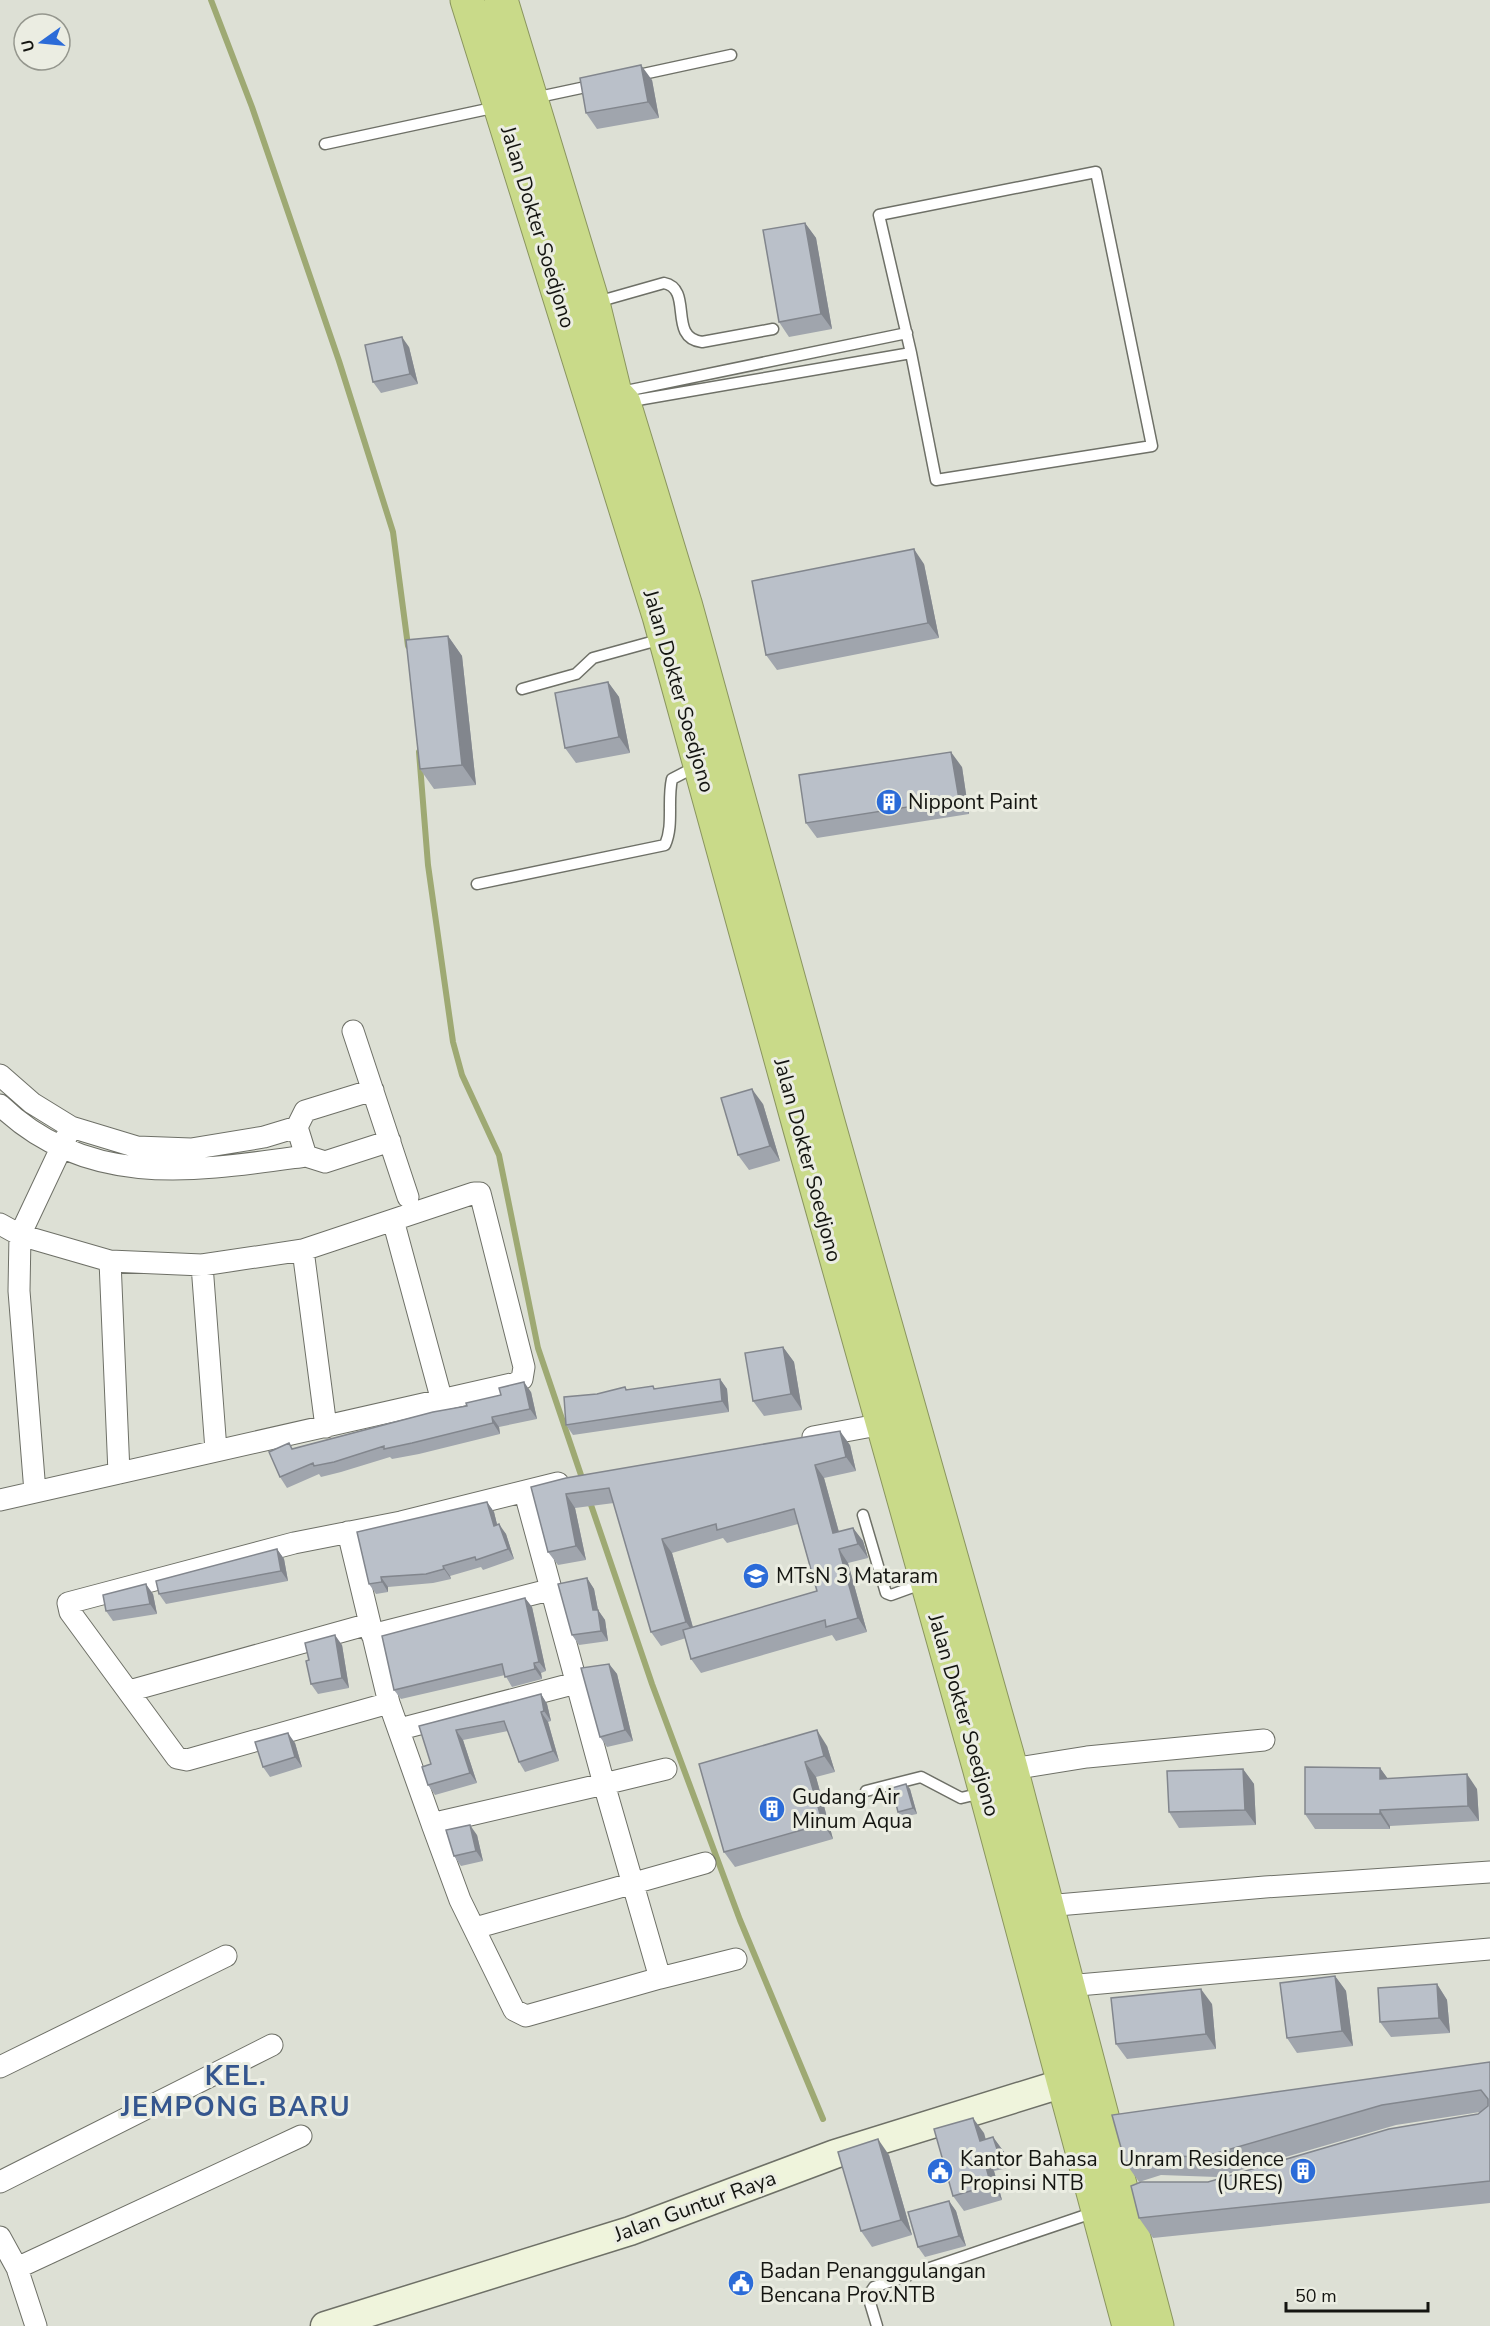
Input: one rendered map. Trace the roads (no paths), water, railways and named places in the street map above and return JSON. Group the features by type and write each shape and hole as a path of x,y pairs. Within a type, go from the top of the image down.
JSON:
{"highway":[{"name":"Jalan Dokter Soedjono","path":"467,0 516,102 594,303 675,632 700,764 801,1080"},
{"name":"Jalan Dokter Soedjono","path":"501,0 516,102 675,632 1000,1775 1064,2083 1122,2202 1129,2326"},
{"name":"Jalan Dokter Soedjono","path":"814,1126 883,1424 927,1582 1000,1775 1055,1905 1075,1985 1122,2202 1157,2326"}],"street":[{"path":"353,1030 408,1197"},
{"path":"0,1075 32,1103 71,1127 137,1148 191,1149 264,1137 297,1127 305,1112 373,1090"},
{"path":"0,1105 19,1124 61,1149 138,1169 196,1171 306,1156 326,1162 390,1141"},
{"path":"35,1492 10,1291 20,1235 71,1127"},
{"path":"297,1127 306,1156"},
{"path":"0,1224 20,1235 110,1261 202,1264 303,1250 474,1193 480,1194 524,1367 522,1379 442,1401 0,1500"},
{"path":"393,1220 442,1401"},
{"path":"303,1250 326,1427"},
{"path":"110,1261 119,1473"},
{"path":"202,1264 216,1450"},
{"path":"793,1441 883,1424"},
{"path":"389,1703 187,1760 174,1757 67,1607 70,1601 294,1542 525,1493 573,1479"},
{"path":"525,1493 549,1590 660,1978"},
{"path":"348,1532 389,1703 460,1900 514,2010 526,2016 736,1959"},
{"path":"129,1691 370,1630 549,1590"},
{"path":"400,1729 576,1683"},
{"path":"1000,1775 1067,1761 1264,1740"},
{"path":"432,1824 666,1769"},
{"path":"475,1928 631,1882 705,1863"},
{"path":"1055,1905 1490,1872"},
{"path":"1075,1985 1490,1949"},
{"path":"0,2067 226,1956"},
{"path":"0,2182 272,2045"},
{"name":"Jalan Guntur Raya","path":"325,2326 630,2231 840,2153 1064,2083"},
{"path":"17,2268 301,2136"},
{"path":"0,2236 17,2268 36,2326"}],"lane":[{"path":"325,144 731,55"},
{"path":"1096,172 1152,446 936,480 911,353 879,215 1096,172"},
{"path":"594,303 664,283 671,284 676,290 686,335 692,340 702,342 773,329"},
{"path":"619,398 907,333"},
{"path":"619,398 911,353"},
{"path":"522,689 576,674 593,658 675,632"},
{"path":"477,884 665,845 669,835 669,793 672,779 700,764"},
{"path":"863,1515 886,1593 891,1595 927,1582"},
{"path":"866,1791 921,1777 961,1798 1000,1775"},
{"path":"877,2326 868,2296 874,2287 1122,2202"}],"waterway":[{"path":"211,0 252,107 339,361 393,532 408,646"},
{"path":"419,752 428,865 453,1042 462,1075 499,1155 538,1348 583,1481"},
{"path":"589,1499 652,1684 740,1920 823,2119"}],"place":[{"name":"Nippont Paint","path":"889,802"},
{"name":"MTsN 3 Mataram","path":"756,1576"},
{"name":"Gudang Air Minum Aqua","path":"772,1809"},
{"name":"Kantor Bahasa Propinsi NTB","path":"940,2171"},
{"name":"Unram Residence (URES)","path":"1303,2171"},
{"name":"Badan Penanggulangan Bencana Prov.NTB","path":"741,2283"}],"district":[{"name":"KEL. JEMPONG BARU","path":"236,2092"}]}
